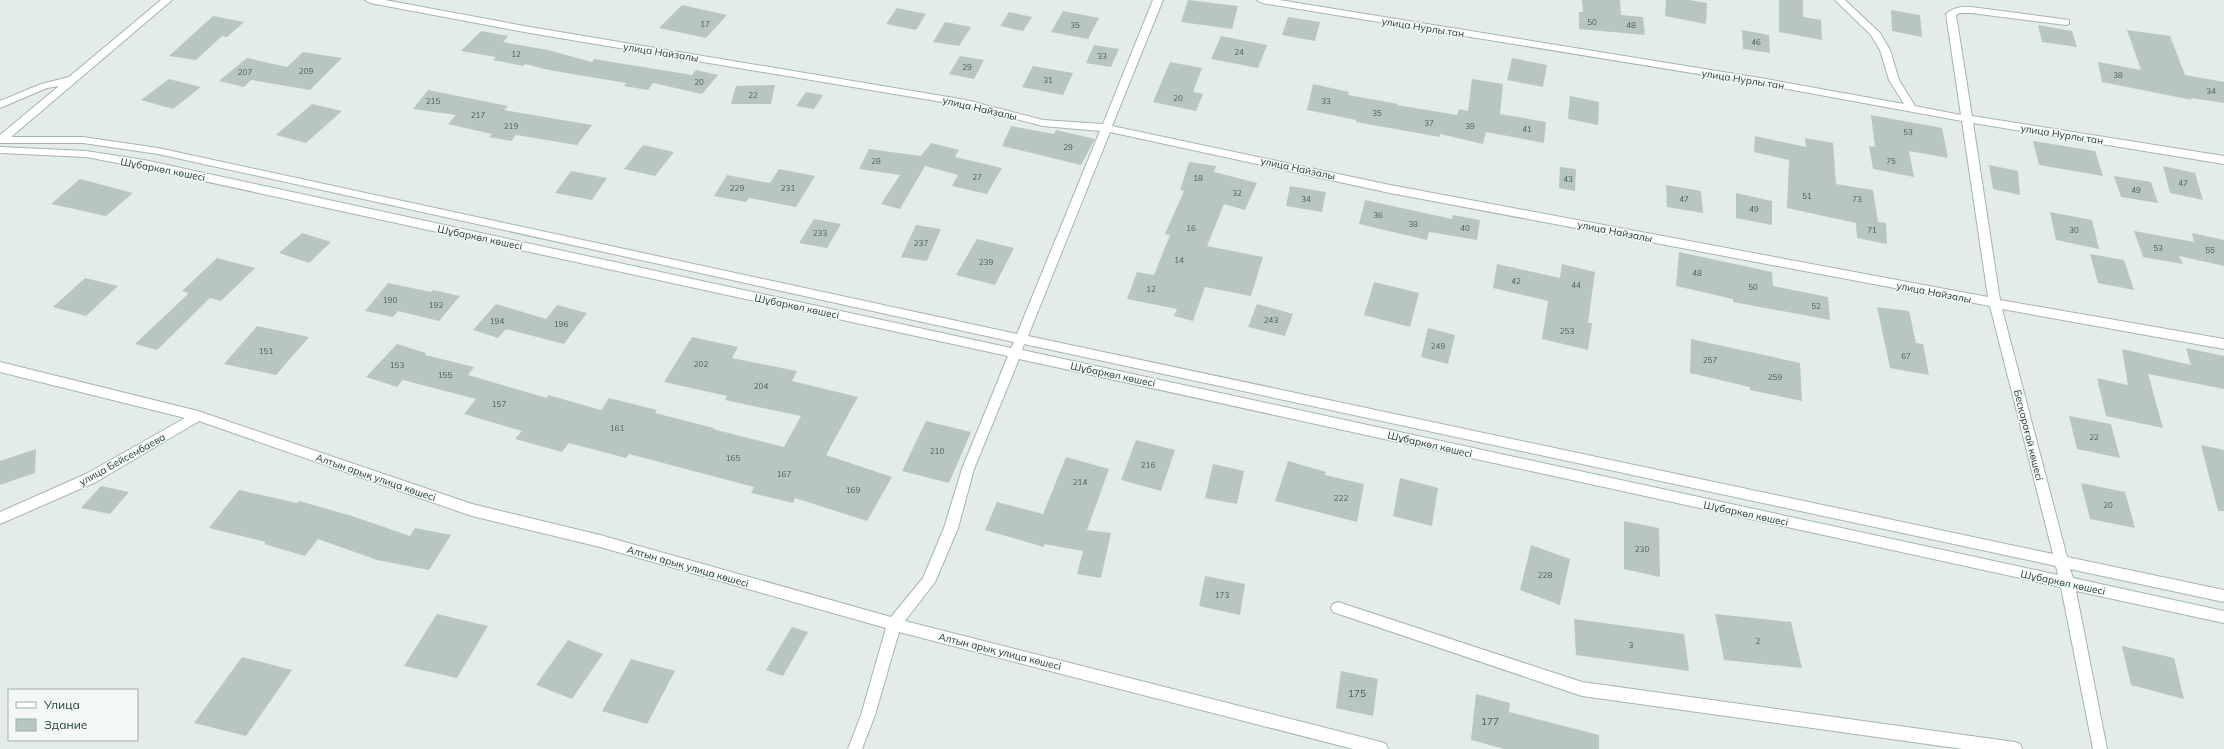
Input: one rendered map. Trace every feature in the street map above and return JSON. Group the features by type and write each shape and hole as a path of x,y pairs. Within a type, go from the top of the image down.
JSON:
{"street":[{"path":"1,142 167,0"},
{"name":"улица Найзалы","path":"370,0 530,30 966,103 1043,123 1108,128 1390,189 1995,303 2224,344"},
{"path":"855,749 868,715 894,624 928,582 951,528 968,469 1108,128 1158,0"},
{"name":"улица Нурлы тан","path":"1262,0 1760,82 1967,119 2224,160"},
{"path":"1840,0 1875,33 1885,50 1894,80 1912,108"},
{"name":"Бесқарағай көшесі","path":"2066,22 1971,10 1954,11 1951,14 1995,303 2067,582 2100,749"},
{"path":"0,105 44,86 73,80"},
{"name":"Шұбаркөл көшесі","path":"1,142 83,140 158,151 1021,339 2224,596"},
{"name":"Шұбаркөл көшесі","path":"1,142 144,164 2224,617"},
{"name":"Алтын арық улица көшесі","path":"0,367 198,416 472,510 600,541 894,624 1381,749"},
{"name":"улица Бейсембаева","path":"0,518 91,478 198,416"},
{"path":"1338,608 1582,689 2015,749"}],"building":[{"path":"1188,0 1238,6 1232,29 1181,22"},
{"path":"1582,0 1620,0 1621,15 1643,17 1645,35 1579,29 1579,12 1583,12"},
{"path":"1666,0 1689,0 1707,3 1706,24 1665,16"},
{"path":"1779,0 1803,0 1803,17 1821,20 1822,40 1779,32"},
{"path":"682,5 727,15 706,38 659,28"},
{"path":"897,8 926,14 916,30 886,24"},
{"path":"1891,10 1920,15 1922,37 1892,31"},
{"path":"1063,11 1099,18 1088,39 1051,32"},
{"path":"1009,12 1032,17 1023,31 1000,26"},
{"path":"213,16 244,22 227,37 222,36 196,60 169,56"},
{"path":"1288,17 1320,22 1315,41 1282,35"},
{"path":"945,22 971,27 959,46 933,42"},
{"path":"2038,25 2072,31 2077,47 2042,42"},
{"path":"1742,30 1769,35 1770,53 1743,49"},
{"path":"2127,30 2170,36 2185,75 2224,82 2224,103 2191,98 2192,100 2102,82 2098,62 2141,70"},
{"path":"481,31 508,36 503,42 548,50 592,62 594,59 692,75 696,70 718,75 702,94 653,83 648,90 624,86 626,83 549,70 525,64 524,66 493,60 496,57 461,51"},
{"path":"1221,36 1267,45 1258,68 1211,59"},
{"path":"1094,45 1119,49 1111,67 1086,63"},
{"path":"303,52 342,58 310,90 251,80 244,87 219,81 247,58 287,67"},
{"path":"960,56 984,60 974,79 949,74"},
{"path":"1512,58 1547,65 1543,87 1507,80"},
{"path":"1170,62 1202,68 1193,92 1203,94 1196,111 1153,102"},
{"path":"1033,66 1073,73 1063,95 1022,87"},
{"path":"169,79 201,87 173,109 141,100"},
{"path":"1472,79 1503,84 1500,114 1546,122 1544,143 1486,132 1483,144 1440,134 1440,137 1356,122 1356,120 1307,110 1313,84 1349,92 1348,95 1457,115 1459,109 1468,111"},
{"path":"775,85 771,104 731,104 736,86"},
{"path":"428,90 508,106 504,110 592,125 577,145 516,135 511,141 489,137 492,134 448,124 456,115 413,109"},
{"path":"806,92 823,95 814,109 796,106"},
{"path":"1570,96 1599,102 1598,125 1568,119"},
{"path":"312,104 342,111 306,143 276,135"},
{"path":"1871,115 1942,128 1948,158 1909,151 1914,177 1873,169 1869,146 1875,147"},
{"path":"1011,126 1054,134 1056,130 1095,139 1081,165 1002,146"},
{"path":"1755,136 1806,147 1805,138 1833,143 1836,184 1873,190 1878,222 1886,223 1887,244 1857,238 1856,223 1787,208 1789,160 1754,152"},
{"path":"2033,141 2095,151 2103,176 2039,165"},
{"path":"931,143 959,150 955,157 1002,168 987,194 952,186 958,175 925,166 900,209 881,204 900,175 859,169 869,149 921,156"},
{"path":"643,145 674,152 655,176 624,169"},
{"path":"1189,162 1216,166 1214,172 1257,183 1245,210 1224,204 1207,246 1263,257 1251,296 1205,287 1193,321 1174,316 1177,309 1127,299 1137,272 1154,275 1170,235 1165,234 1184,191 1180,190"},
{"path":"1989,165 2018,171 2020,195 1993,189"},
{"path":"2163,166 2195,173 2203,200 2170,193"},
{"path":"1560,167 1576,169 1575,191 1559,188"},
{"path":"779,169 815,176 796,207 749,198 746,202 714,196 727,175 770,183"},
{"path":"571,171 607,178 592,200 555,193"},
{"path":"2114,176 2151,182 2158,203 2121,197"},
{"path":"80,179 133,193 106,216 51,204"},
{"path":"1666,185 1701,191 1703,213 1667,207"},
{"path":"1290,186 1326,192 1322,212 1286,206"},
{"path":"1736,193 1772,201 1772,225 1736,218"},
{"path":"1365,200 1452,219 1453,215 1480,220 1477,240 1429,232 1427,240 1359,224"},
{"path":"2050,212 2092,220 2099,249 2056,240"},
{"path":"814,219 841,224 827,248 799,243"},
{"path":"916,225 941,229 927,261 901,257"},
{"path":"2134,231 2194,242 2192,233 2224,240 2224,266 2179,256 2183,264 2143,257"},
{"path":"302,233 331,242 309,263 279,253"},
{"path":"977,239 1014,248 995,285 956,275"},
{"path":"1679,252 1772,272 1773,286 1828,297 1830,320 1733,302 1733,299 1676,286"},
{"path":"2090,254 2124,260 2134,290 2098,283"},
{"path":"217,258 255,268 221,301 210,298 157,350 135,344 189,293 182,291"},
{"path":"1497,264 1560,278 1562,264 1595,272 1588,323 1592,323 1588,350 1542,339 1548,301 1493,288"},
{"path":"85,278 118,286 86,316 53,307"},
{"path":"1374,282 1419,293 1410,327 1364,315"},
{"path":"388,283 431,292 433,290 460,296 439,321 398,311 393,317 365,311"},
{"path":"496,304 546,319 557,305 587,313 564,344 506,329 498,338 473,330"},
{"path":"1257,304 1293,314 1285,336 1248,327"},
{"path":"1877,307 1909,311 1916,343 1923,344 1929,375 1890,368"},
{"path":"257,326 309,337 276,375 224,364"},
{"path":"1428,328 1455,335 1448,364 1421,357"},
{"path":"692,337 738,347 732,358 797,371 792,381 858,397 826,455 892,477 867,521 795,498 793,503 751,493 754,487 629,454 626,458 569,443 562,452 515,439 522,431 464,414 476,399 403,380 397,387 366,377 397,344 426,353 425,355 474,367 468,375 547,398 548,395 601,410 609,398 657,410 655,413 784,447 801,416 725,400 727,396 664,382"},
{"path":"1691,339 1800,363 1802,401 1750,390 1750,387 1690,373"},
{"path":"2186,348 2224,356 2224,389 2148,374 2163,428 2106,416 2097,378 2128,385 2122,349 2191,365"},
{"path":"2069,416 2111,424 2120,458 2077,449"},
{"path":"926,421 971,432 949,483 902,471"},
{"path":"1136,440 1175,450 1161,491 1121,480"},
{"path":"2201,445 2224,450 2224,511 2218,511"},
{"path":"36,449 35,473 0,485 0,461"},
{"path":"1066,457 1109,469 1087,530 1111,533 1101,578 1077,574 1083,551 1044,544 1044,547 985,530 997,502 1043,514"},
{"path":"1288,461 1326,472 1325,475 1364,484 1357,522 1275,501"},
{"path":"1213,464 1244,471 1237,504 1205,498"},
{"path":"1400,478 1438,488 1432,526 1393,516"},
{"path":"2081,483 2125,492 2135,528 2090,519"},
{"path":"101,486 129,492 110,514 81,508"},
{"path":"239,490 297,503 299,501 352,516 410,536 415,528 451,535 429,570 377,560 318,539 305,556 264,544 266,542 209,528"},
{"path":"1624,521 1659,528 1660,577 1624,569"},
{"path":"1531,545 1570,559 1560,605 1520,590"},
{"path":"1205,576 1245,584 1240,615 1199,606"},
{"path":"437,614 488,626 457,678 404,666"},
{"path":"1715,614 1791,622 1802,668 1724,660"},
{"path":"1574,619 1684,634 1689,671 1576,655"},
{"path":"792,627 808,632 783,676 766,670"},
{"path":"568,640 603,654 572,699 536,685"},
{"path":"2122,646 2174,658 2184,699 2131,685"},
{"path":"242,657 292,670 246,736 194,723"},
{"path":"631,659 675,671 647,724 602,711"},
{"path":"1341,671 1378,679 1373,716 1336,708"},
{"path":"1476,694 1510,703 1509,712 1599,735 1599,749 1504,749 1471,740"}]}
